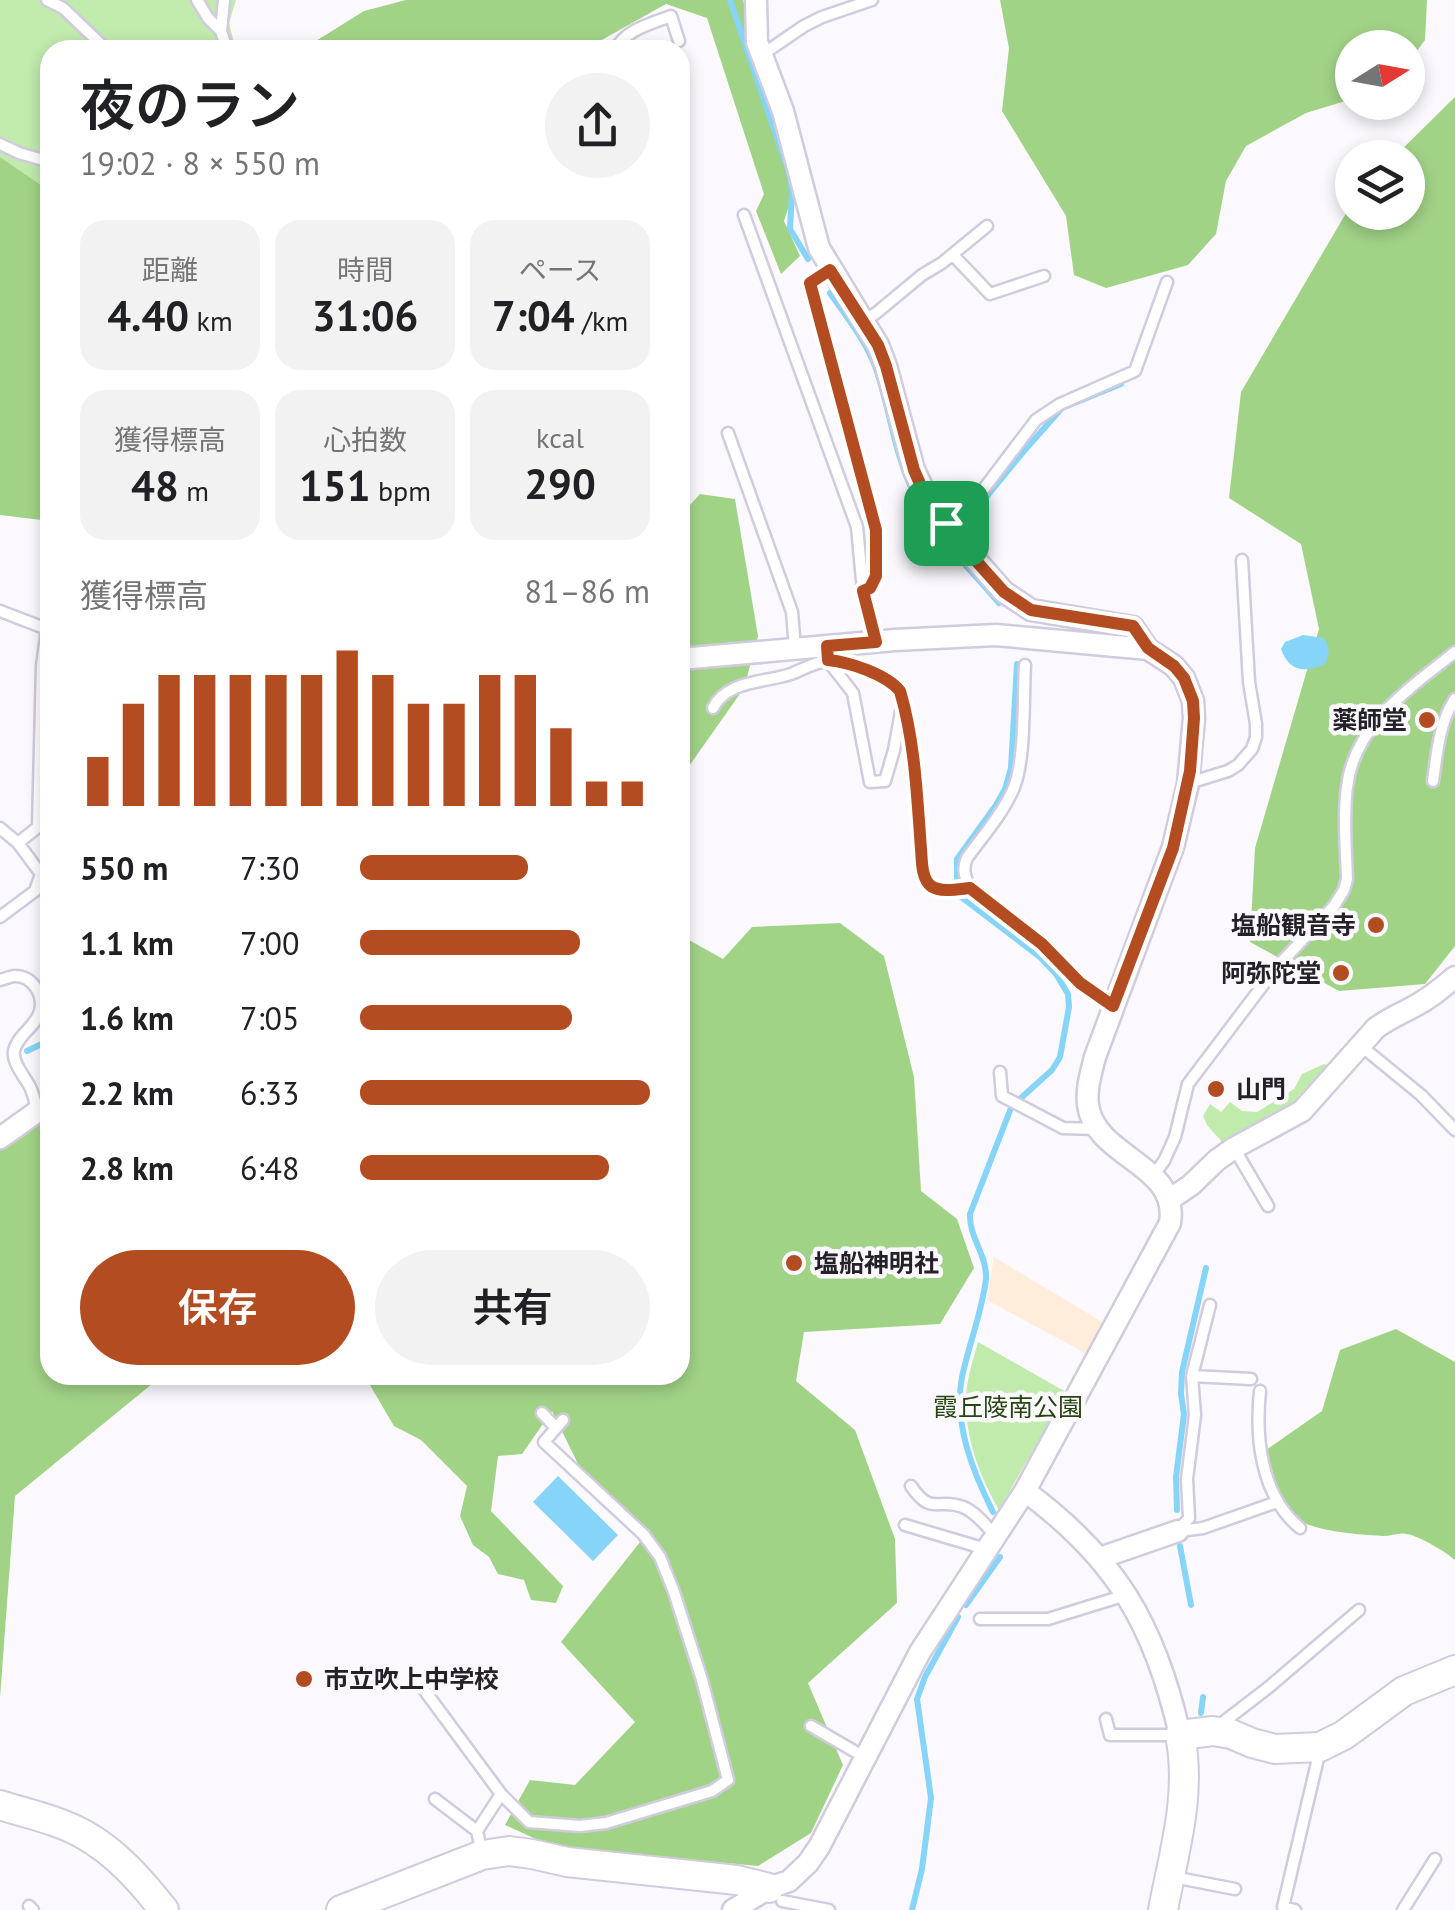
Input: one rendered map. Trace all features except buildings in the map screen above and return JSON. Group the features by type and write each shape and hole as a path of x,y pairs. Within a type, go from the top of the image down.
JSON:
{"street":[{"path":"733,1910 779,1900 789,1881 808,1863 920,1652 1024,1491 1170,1224 1170,1200 1163,1186 1098,1130 1091,1117 1088,1089 1095,1057 1173,848 1188,784 1194,718 1190,690 1174,666 1148,648 1133,626 1031,610 1016,602 993,580 924,493 878,345 818,248 783,111 757,42 756,0"},
{"path":"690,657 795,649 828,653 876,642 996,636 1148,648"},
{"path":"1170,1200 1192,1185 1216,1160 1302,1111 1388,1018 1425,1000 1455,977"},
{"path":"0,1138 40,1112"},
{"path":"1024,1491 1069,1526 1100,1558 1127,1594 1149,1639 1180,1735 1186,1772 1163,1910"},
{"path":"1100,1558 1178,1531"},
{"path":"1180,1735 1213,1731 1276,1749 1320,1747 1344,1735 1404,1691 1455,1670"},
{"path":"0,1805 85,1835 130,1870 164,1910"},
{"path":"342,1910 480,1843 567,1862 736,1880 779,1900"}],"lane":[{"path":"47,0 63,8 97,40"},
{"path":"197,0 221,30"},
{"path":"224,0 224,40"},
{"path":"762,55 822,16 872,0"},
{"path":"621,40 626,34 671,16 678,40"},
{"path":"0,144 40,159"},
{"path":"744,215 857,528 863,591 876,642"},
{"path":"862,320 875,314 987,226"},
{"path":"953,254 990,294 1044,276"},
{"path":"830,270 810,283 876,530 876,576 870,588 863,591"},
{"path":"946,523 964,515 1036,420 1060,404 1135,371 1167,282"},
{"path":"728,434 792,612 795,649"},
{"path":"1188,784 1238,765 1252,749 1256,737 1242,560"},
{"path":"0,611 40,626"},
{"path":"1153,1176 1175,1138 1188,1084 1276,969 1344,890 1347,783 1365,735 1380,716 1455,652"},
{"path":"828,653 853,693 870,782 884,781 903,701"},
{"path":"828,653 893,683 900,691 916,772 926,880 939,890 970,888"},
{"path":"713,708 725,693 792,673 828,653"},
{"path":"1024,665 1020,770 1004,808 967,858 965,878 970,888 1042,944 1080,983 1113,1006"},
{"path":"1433,781 1439,738 1455,699"},
{"path":"18,843 38,827 40,746"},
{"path":"0,828 18,843 40,874 35,891 0,917"},
{"path":"0,980 25,978 38,991 40,999"},
{"path":"40,1014 14,1047 14,1058 40,1103"},
{"path":"1360,1045 1421,1095 1455,1130"},
{"path":"1000,1072 1002,1096"},
{"path":"986,1091 1064,1128 1098,1130"},
{"path":"1234,1148 1268,1206"},
{"path":"1178,1531 1189,1518 1188,1479 1195,1415 1192,1376 1210,1305"},
{"path":"1192,1376 1251,1380"},
{"path":"1260,1392 1260,1453 1277,1502 1300,1528"},
{"path":"422,1687 500,1794 529,1822 592,1826 712,1791 728,1780 702,1680 660,1557 644,1535 544,1442 560,1424 542,1413"},
{"path":"911,1486 926,1503 964,1507 991,1542"},
{"path":"1178,1531 1203,1528 1277,1502"},
{"path":"905,1526 991,1542"},
{"path":"980,1619 1048,1619 1127,1594"},
{"path":"1213,1731 1359,1610"},
{"path":"1106,1719 1110,1735 1180,1735"},
{"path":"811,1726 866,1758"},
{"path":"1295,1910 1284,1908 1320,1747"},
{"path":"436,1799 480,1843 500,1794"},
{"path":"1403,1910 1435,1859"},
{"path":"1170,1876 1236,1889"},
{"path":"779,1900 829,1910"}],"shaded area":[{"path":"994,1257 1104,1323 1087,1354 987,1300"}],"green space":[{"path":"0,0 236,0 229,23 233,40 40,40 40,184 0,157"},
{"path":"406,0 743,0 797,181 784,221 800,256 781,274 756,211 764,194 707,18 666,4 602,40 317,40 364,11"},
{"path":"1000,0 1427,0 1425,40 1425,30 1335,30 1335,104 1306,113 1246,146 1226,181 1216,234 1188,265 1106,288 1074,275 1066,216 1002,111 1009,48"},
{"path":"1455,97 1455,946 1425,984 1339,991 1250,942 1255,848 1319,629 1301,544 1229,498 1241,392 1336,230 1425,230 1425,140 1411,140"},
{"path":"0,157 40,184 40,520 0,515"},
{"path":"700,494 735,499 758,636 744,688 690,765 690,505"},
{"path":"840,923 884,956 914,1077 921,1191 957,1219 974,1268 940,1324 804,1332 796,1381 855,1430 895,1539 897,1603 808,1683 843,1765 811,1833 758,1866 572,1848 540,1841 505,1825 530,1780 575,1785 635,1722 561,1642 640,1542 579,1466 552,1411 522,1454 498,1456 491,1511 563,1586 556,1603 531,1600 524,1580 498,1574 489,1557 473,1545 460,1516 467,1486 421,1440 394,1426 370,1385 690,1385 690,941 723,959 752,927"},
{"path":"1328,1065 1296,1103 1223,1143 1207,1125 1203,1116 1210,1104 1221,1112 1230,1102 1242,1111 1257,1112 1294,1089 1302,1074"},
{"path":"40,1122 40,1385 151,1385 15,1496 0,1698 0,1148"},
{"path":"1396,1329 1455,1362 1455,1560 1407,1534 1349,1533 1299,1520 1283,1500 1266,1450 1322,1411 1340,1350"},
{"name":"霞丘陵南公園","path":"978,1342 1066,1392 999,1510 980,1470 966,1411 970,1369"}],"water":[{"path":"1303,635 1324,638 1329,651 1325,664 1298,668 1284,657 1281,649 1285,642"},
{"path":"558,1476 618,1535 593,1561 533,1502"}],"waterway":[{"path":"730,0 789,173 790,229 808,259"},
{"path":"830,293 875,366 899,456 918,501 950,547 999,603"},
{"path":"965,523 1062,408 1121,384"},
{"path":"957,883 957,859 996,805 1011,768 1017,664"},
{"path":"960,896 1040,957 1068,994 1060,1057 1052,1070 1022,1097"},
{"path":"27,1051 40,1045"},
{"path":"993,1512 967,1447 960,1394 986,1279 970,1214 1011,1108"},
{"path":"1177,1510 1176,1477 1184,1414 1182,1372 1206,1268"},
{"path":"1180,1546 1191,1605"},
{"path":"966,1605 1000,1557"},
{"path":"912,1910 922,1869 931,1798 917,1699 958,1617"},
{"path":"1201,1713 1203,1697"}],"place":[{"name":"薬師堂","path":"1427,720"},
{"name":"塩船観音寺","path":"1376,925"},
{"name":"阿弥陀堂","path":"1341,973"},
{"name":"山門","path":"1216,1089"},
{"name":"塩船神明社","path":"794,1263"},
{"name":"市立吹上中学校","path":"304,1679"}],"route":[{"path":"830,270 878,345 914,470 924,493 946,523 1016,602 1031,610 1133,626 1148,648 1174,666 1190,690 1194,718 1190,771 1173,848 1113,1006 1080,983 1042,944 970,888 939,890 926,880 916,772 900,691 893,683 845,662 828,660 827,646 876,642 863,591 870,588 876,576 876,530 810,283 830,270"}]}
